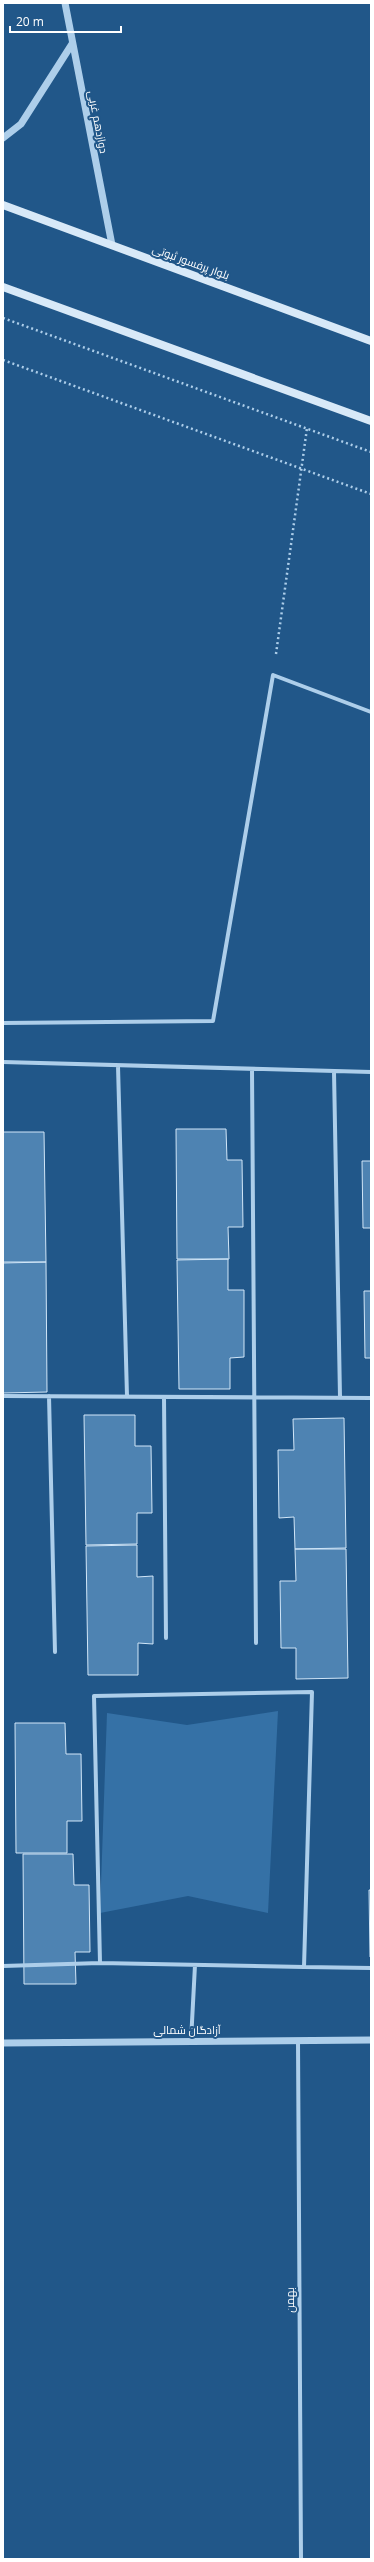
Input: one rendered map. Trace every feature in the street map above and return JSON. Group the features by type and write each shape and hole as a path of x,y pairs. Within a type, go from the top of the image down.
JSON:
{"main road":[{"name":"بلوار پرفسور ثبوتی","path":"3,205 371,340"},
{"path":"3,286 371,422"}],"street":[{"name":"دوازدهم غربی","path":"65,3 112,245"},
{"path":"3,138 21,124 72,44"},
{"path":"3,1023 213,1021 273,675 371,712"},
{"path":"3,1062 252,1070 371,1072"},
{"path":"118,1066 126,1396"},
{"path":"252,1070 256,1643"},
{"path":"334,1072 340,1397"},
{"path":"3,1396 371,1398"},
{"path":"49,1396 55,1652"},
{"path":"164,1397 166,1638"},
{"path":"100,1963 94,1696 312,1692 304,1968"},
{"path":"3,1966 100,1963 304,1968 371,1968"},
{"path":"191,2041 195,1965"},
{"name":"بهمن","path":"298,2040 301,2559"},
{"name":"آزادگان شمالی","path":"3,2043 371,2040"}],"path":[{"path":"3,318 371,452"},
{"path":"3,360 371,494"},
{"path":"273,675 302,469 310,399"}],"shaded area":[{"path":"278,1711 268,1913 188,1896 100,1913 107,1713 187,1725"}],"building":[{"path":"176,1129 226,1129 227,1160 242,1160 243,1227 228,1227 229,1259 177,1259"},
{"path":"3,1132 44,1132 46,1262 3,1262"},
{"path":"362,1161 371,1161 371,1228 363,1228"},
{"path":"228,1259 228,1290 244,1290 244,1357 230,1358 230,1389 179,1389 177,1260"},
{"path":"46,1262 47,1392 3,1393 3,1263"},
{"path":"364,1291 371,1291 371,1358 365,1358"},
{"path":"84,1415 135,1415 135,1446 151,1446 152,1513 137,1513 137,1544 86,1545"},
{"path":"344,1418 346,1548 295,1549 294,1517 279,1518 278,1450 294,1450 293,1419"},
{"path":"137,1545 137,1577 153,1576 153,1644 138,1643 138,1675 88,1675 86,1546"},
{"path":"295,1549 346,1549 348,1678 296,1679 296,1648 281,1648 280,1581 296,1581"},
{"path":"15,1723 65,1723 66,1754 81,1754 82,1821 67,1821 67,1853 16,1853"},
{"path":"23,1854 73,1854 74,1885 89,1885 90,1952 75,1952 76,1984 24,1984"},
{"path":"369,1890 371,1890 371,1957 370,1957"}]}
